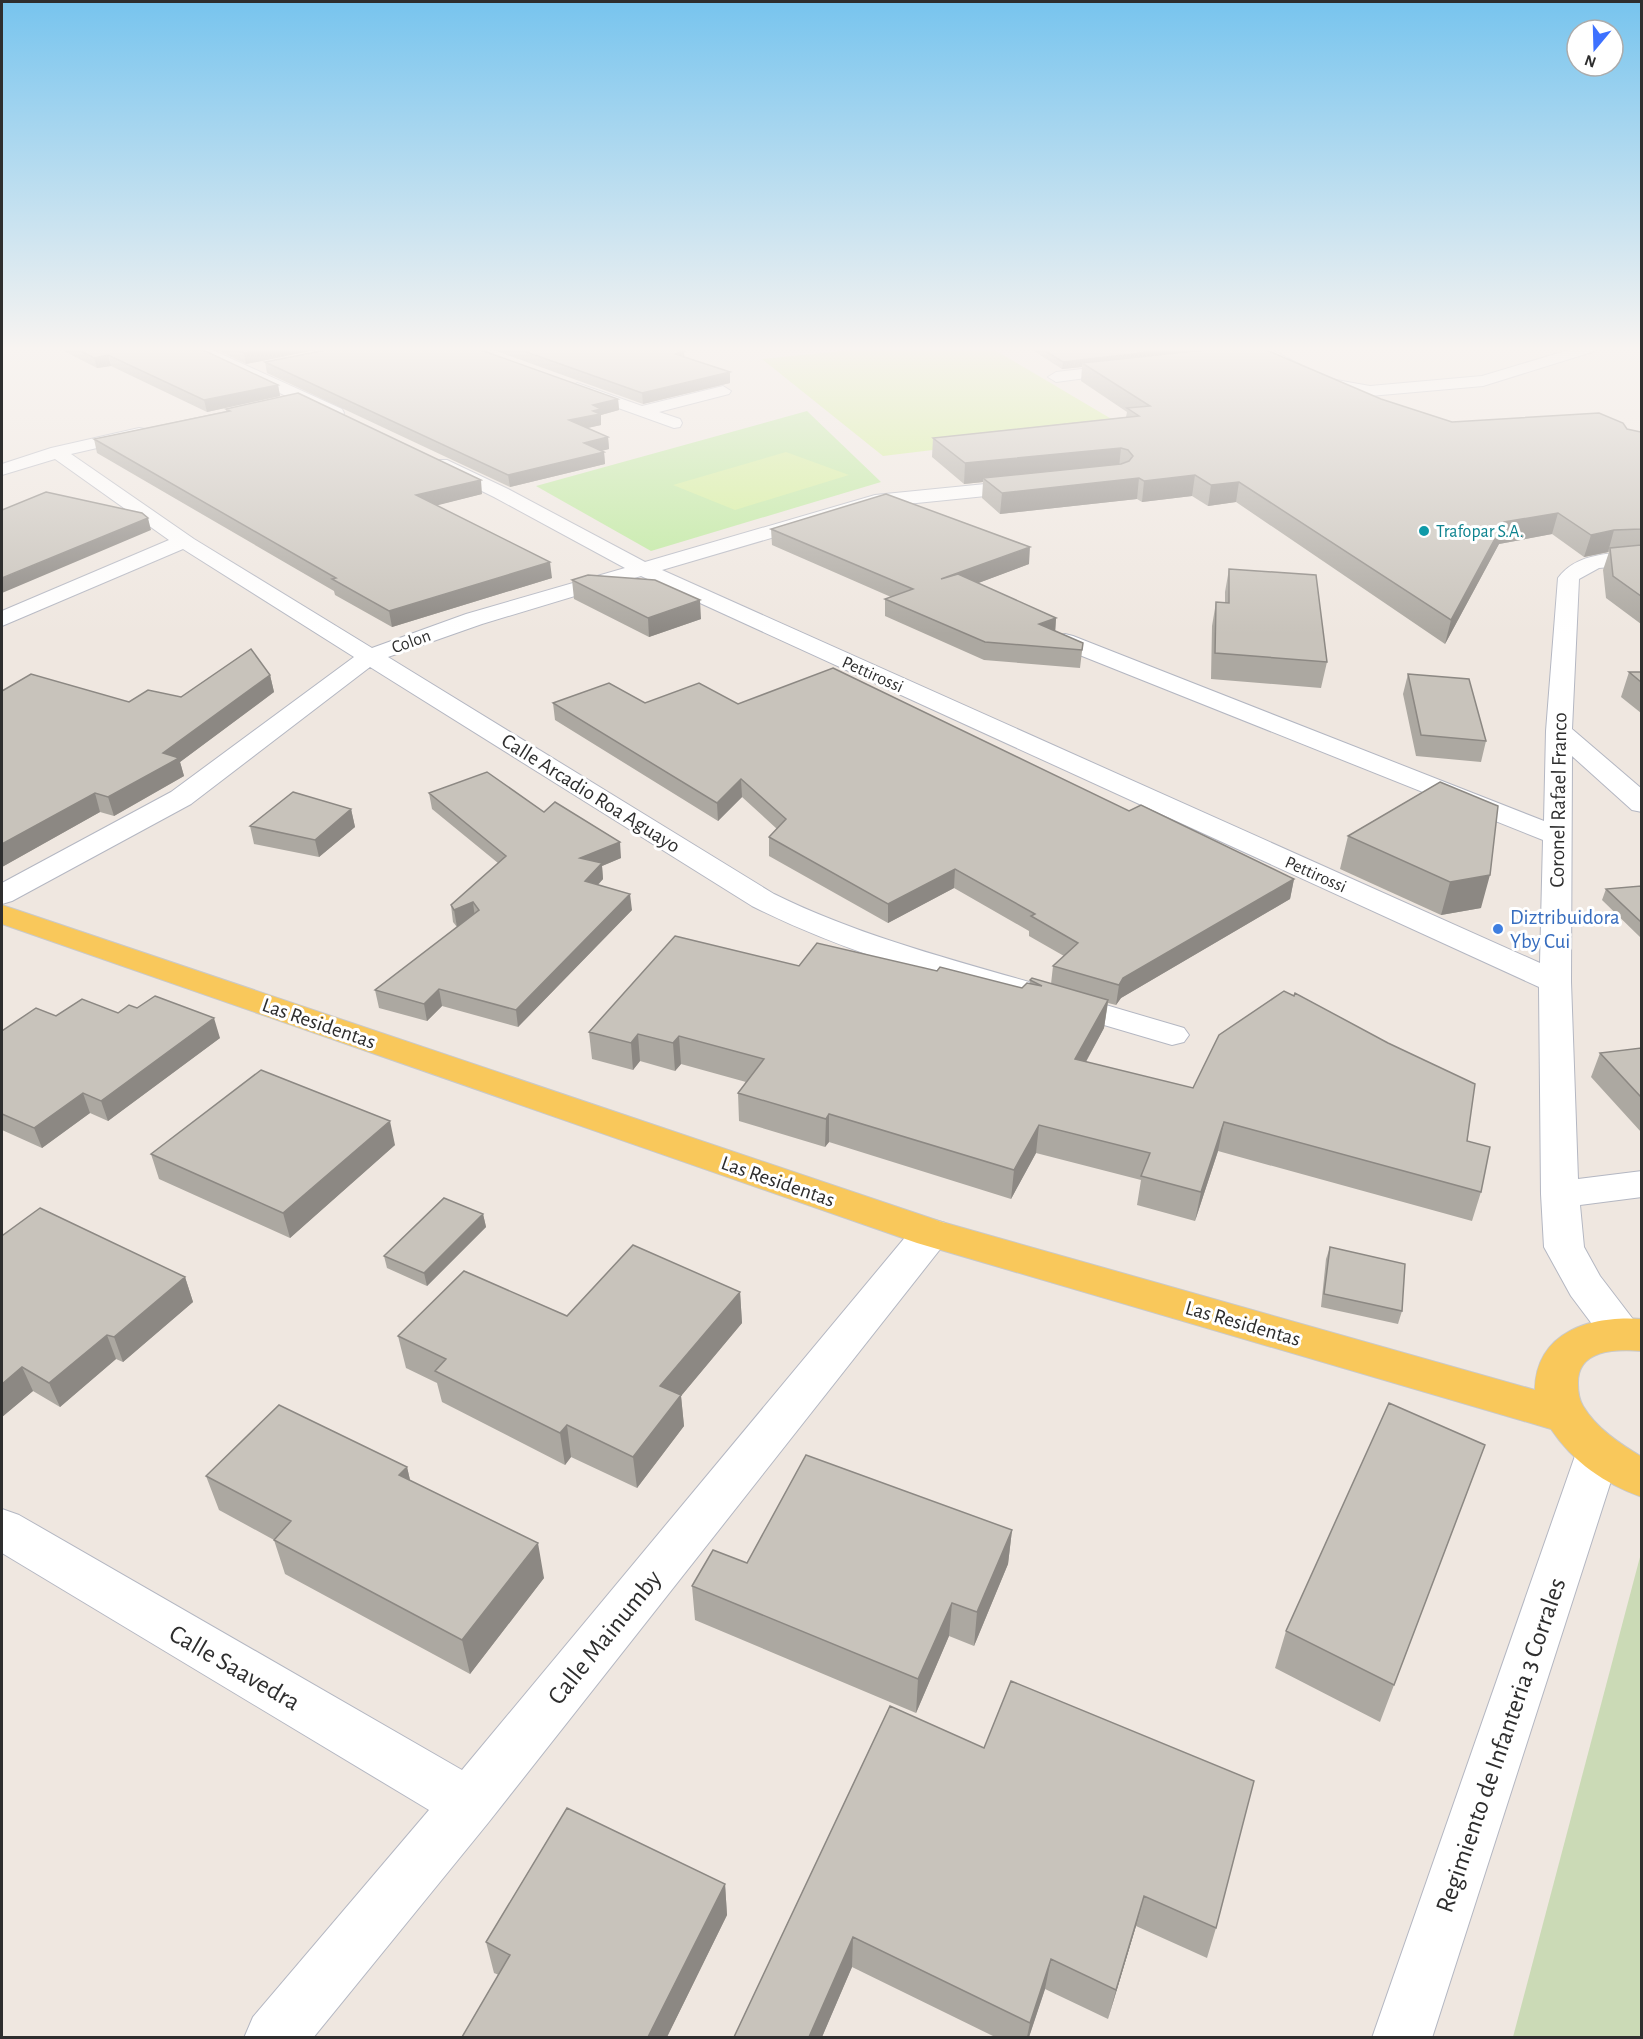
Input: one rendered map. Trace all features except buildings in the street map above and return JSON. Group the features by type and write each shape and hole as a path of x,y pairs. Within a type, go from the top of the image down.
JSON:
{"main road":[{"name":"Las Residentas","path":"2,914 931,1233 1565,1416"},
{"path":"1632,1334 1593,1337 1571,1349 1558,1367 1555,1390 1565,1416 1578,1434 1598,1453 1628,1473 1641,1478"}],"street":[{"path":"2,470 57,452 92,444"},
{"name":"Calle Arcadio Roa Aguayo","path":"57,452 184,541 763,900 838,935 1172,1035"},
{"name":"Pettirossi","path":"419,453 501,493 642,570 1554,982"},
{"name":"Colon","path":"2,895 181,798 370,656 474,619 875,501 1050,483"},
{"path":"2,619 184,541"},
{"name":"Coronel Rafael Franco","path":"1632,1334 1585,1286 1564,1247 1560,1194 1554,982 1558,731 1569,578 1576,569 1591,563 1641,558"},
{"path":"1065,641 1557,836"},
{"path":"1558,731 1641,804"},
{"path":"1560,1194 1641,1185"},
{"name":"Calle Mainumby","path":"274,2037 469,1804 931,1233"},
{"name":"Regimiento de Infanteria 3 Corrales","path":"1402,2037 1598,1453"},
{"name":"Calle Saavedra","path":"2,1529 469,1804"}],"green space":[{"path":"687,444 842,444 881,482 651,551 536,486"},
{"path":"868,444 982,444 883,456"},
{"path":"786,452 849,475 735,510 673,485"},
{"path":"1640,1557 1641,2037 1513,2037"}],"place":[{"name":"Trafopar S.A.","path":"1424,531"},
{"name":"Diztribuidora Yby Cui","path":"1498,929"}]}
